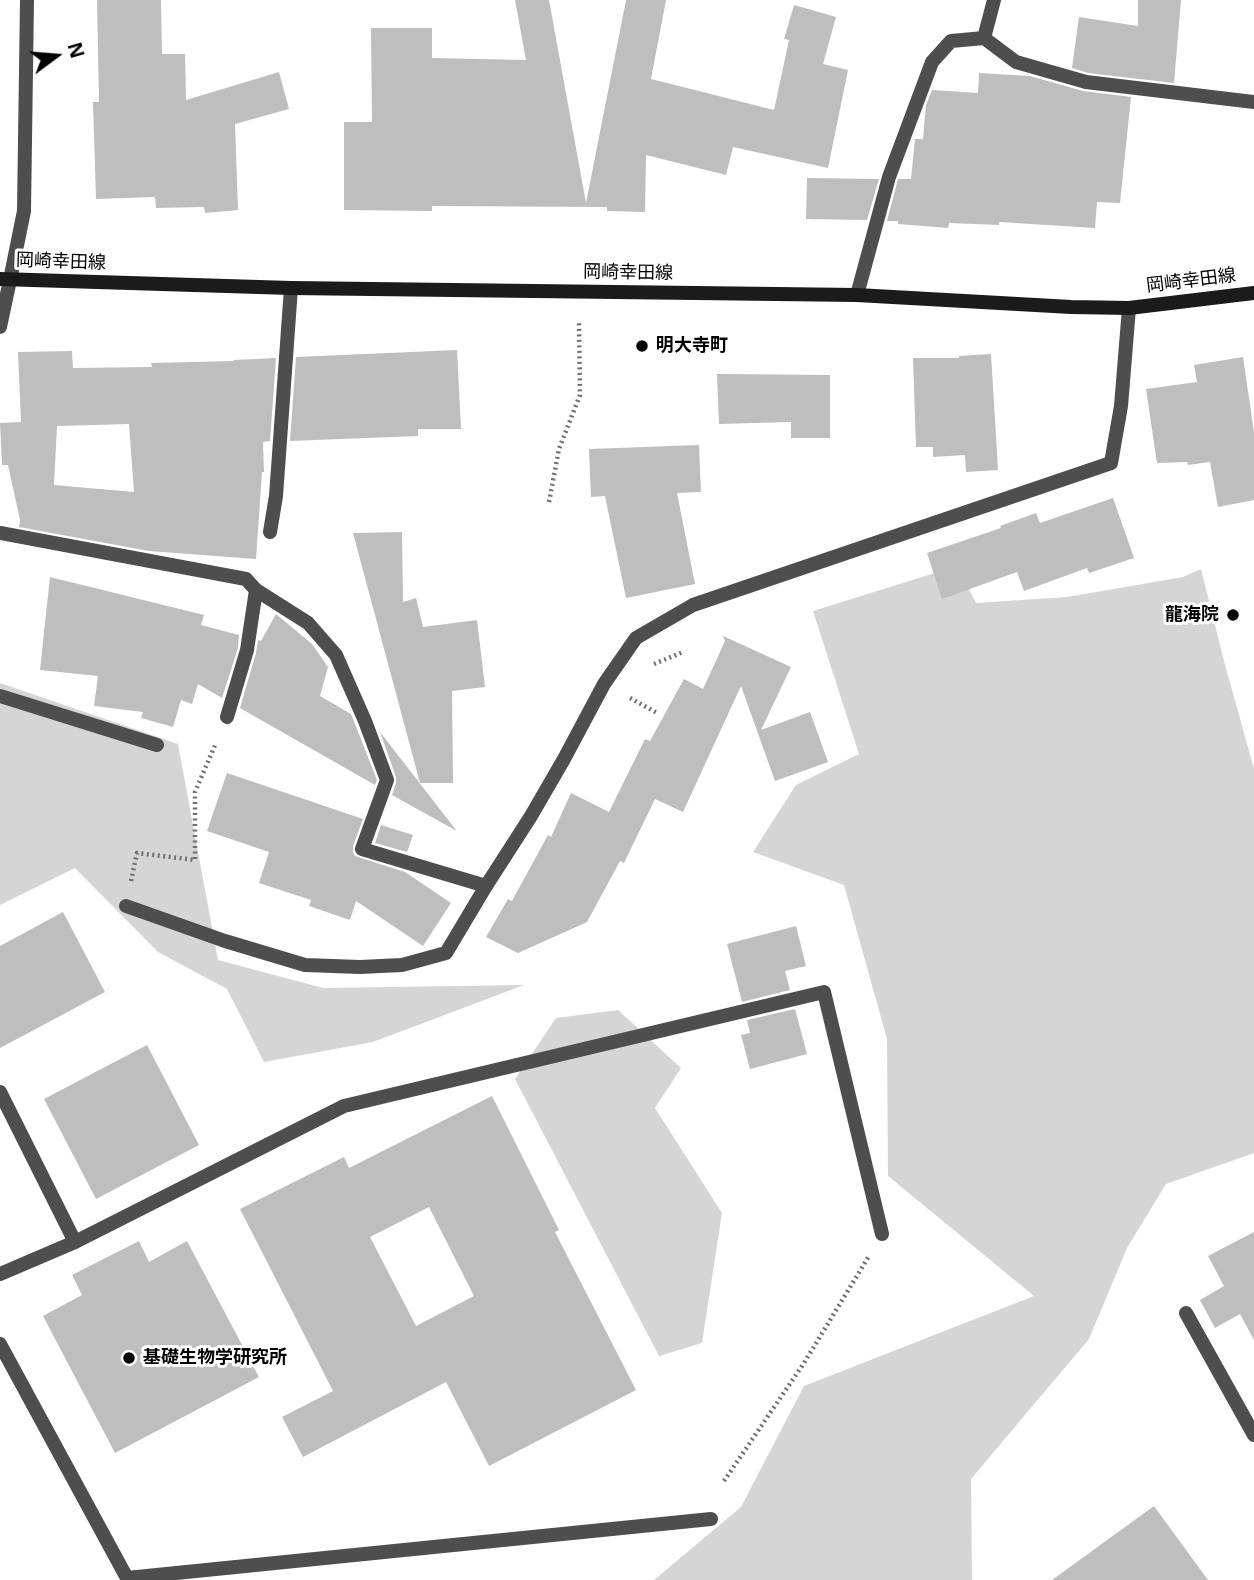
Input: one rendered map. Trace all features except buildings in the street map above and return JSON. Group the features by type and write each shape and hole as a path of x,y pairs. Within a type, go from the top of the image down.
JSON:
{"main road":[{"name":"岡崎幸田線","path":"5,279 291,288 857,295 1129,308 1254,293"}],"street":[{"path":"0,327 5,279 24,211 27,0"},
{"path":"984,38 994,0"},
{"path":"857,295 889,177 932,62 951,41 984,38 1016,62 1086,82 1254,102"},
{"path":"270,532 276,496 291,288"},
{"path":"126,905 225,941 305,965 402,965 446,953 531,816 604,684 636,638 693,605 1111,463 1121,406 1129,308"},
{"path":"0,533 246,579 256,590 308,623 336,655 387,780 362,849 486,886"},
{"path":"227,717 247,650 256,590"},
{"path":"0,696 157,745"},
{"path":"0,1274 75,1242 344,1106 824,992 882,1234"},
{"path":"0,1092 75,1242"},
{"path":"1186,1313 1254,1435"},
{"path":"0,1344 127,1578 711,1519"}],"path":[{"path":"549,502 559,449 580,395 579,292"},
{"path":"126,905 137,853 195,860 195,792 227,717"},
{"path":"724,1481 804,1363 882,1234"}],"shaded area":[{"path":"957,566 976,603 1067,597 1183,577 1201,569 1254,769 1254,1153 1166,1184 1127,1248 1089,1339 971,1479 972,1580 654,1580 741,1507 804,1386 1034,1296 888,1176 887,1039 844,885 753,852 796,785 859,754 813,611"},
{"path":"0,683 178,744 218,960 323,988 524,985 373,1042 264,1062 227,989 158,952 75,868 0,905"},
{"path":"618,1010 681,1068 655,1108 722,1213 702,1343 659,1356 515,1079 556,1018"}],"place":[{"name":"明大寺町","path":"642,346"},
{"name":"龍海院","path":"1233,615"},
{"name":"基礎生物学研究所","path":"129,1358"}]}
